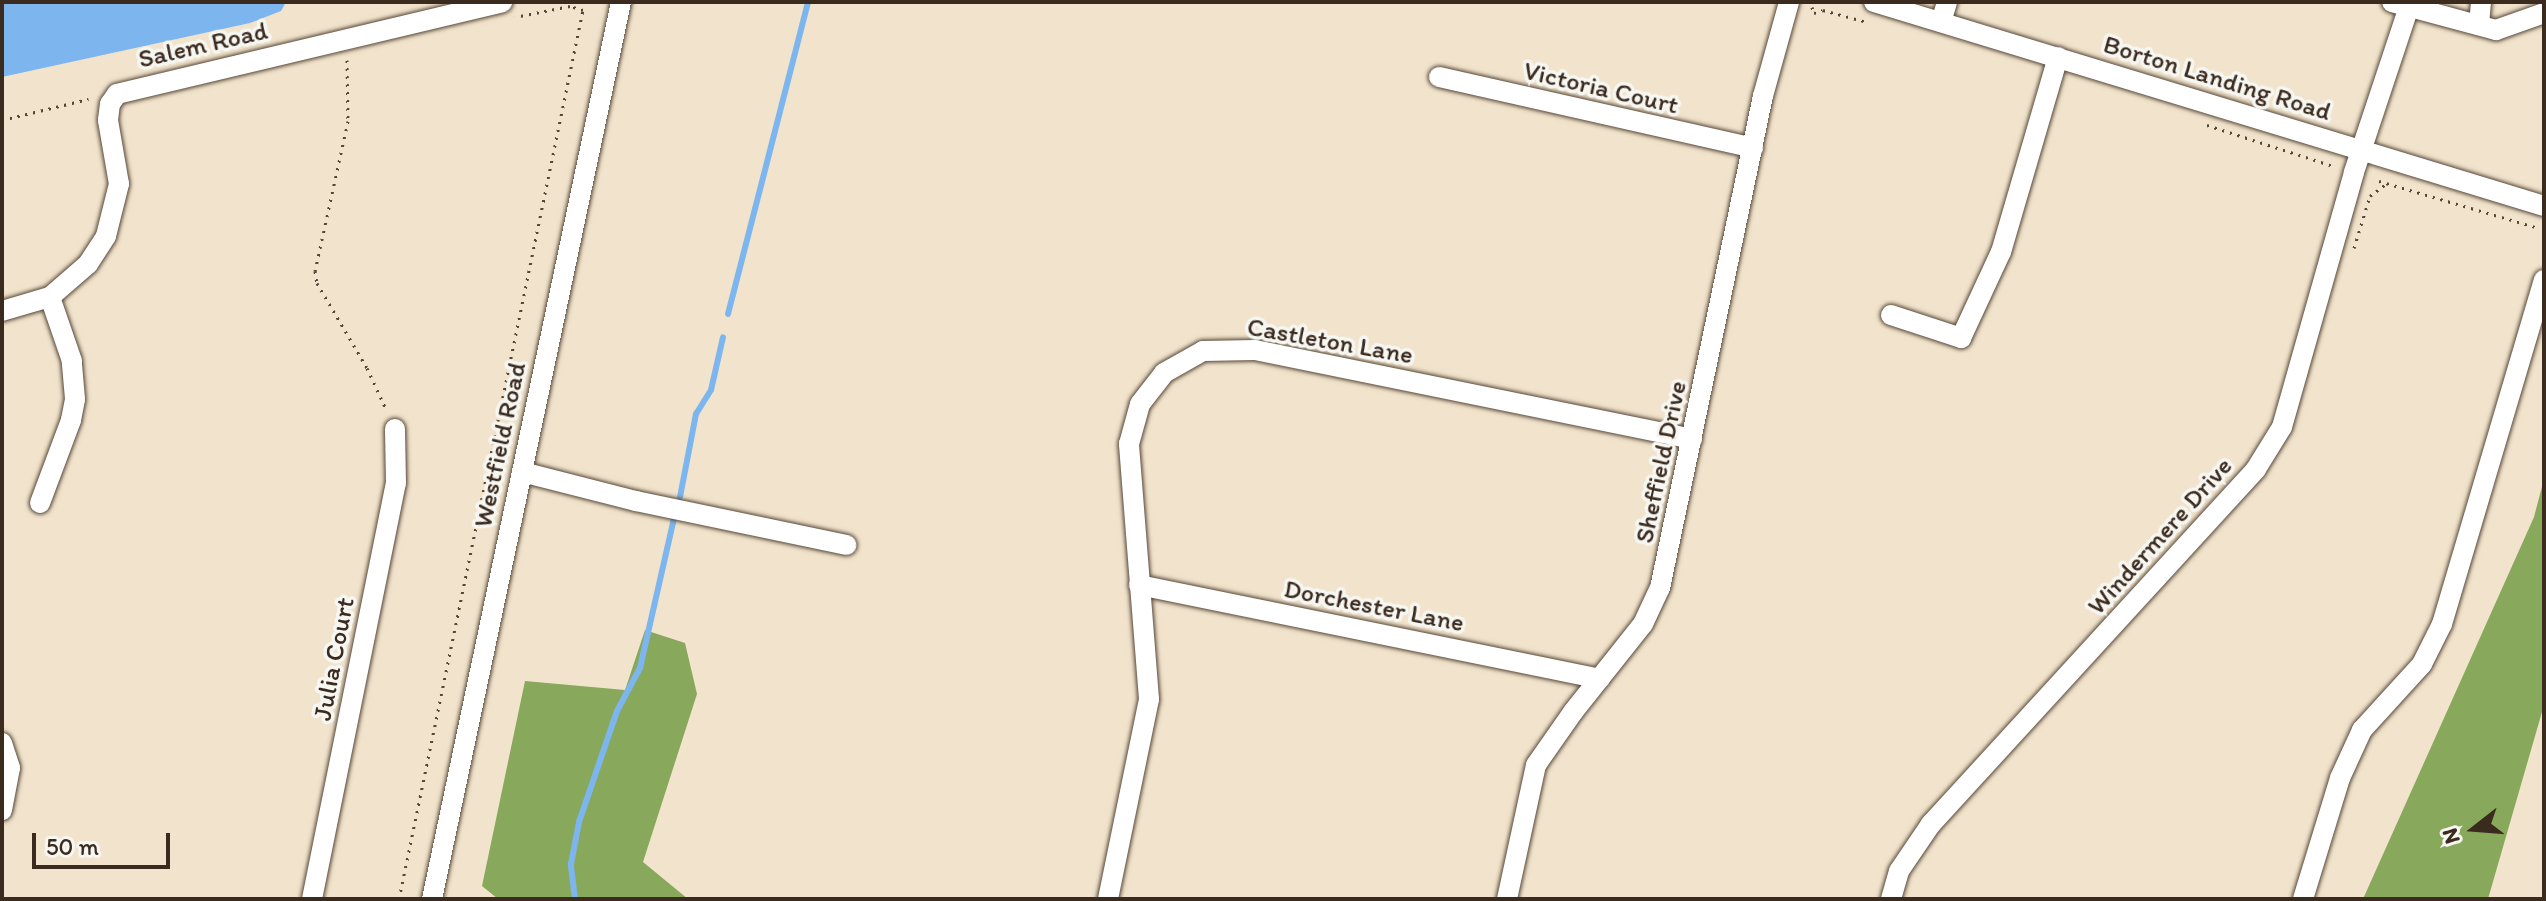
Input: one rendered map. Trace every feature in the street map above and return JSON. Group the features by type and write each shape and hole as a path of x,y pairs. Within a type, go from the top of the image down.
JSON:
{"street":[{"name":"Salem Road","path":"50,297 88,264 113,218 119,184 108,120 110,104 126,90 502,2"},
{"name":"Westfield Road","path":"432,899 621,2"},
{"name":"Sheffield Drive","path":"1507,899 1536,765 1643,624 1656,601 1763,96 1789,2"},
{"name":"Borton Landing Road","path":"1874,2 2544,206"},
{"path":"1941,22 1947,2"},
{"path":"2479,25 2481,2"},
{"path":"2401,5 2496,30 2544,13"},
{"name":"Windermere Drive","path":"1891,899 1899,871 1931,824 2256,469 2282,427 2401,5"},
{"path":"1891,315 1961,338 2001,252 2058,57"},
{"name":"Victoria Court","path":"1439,77 1753,148"},
{"path":"2303,899 2340,778 2362,730 2422,664 2442,624 2544,280"},
{"path":"2,311 50,297 72,361 75,399 71,420 40,503"},
{"name":"Castleton Lane","path":"1108,899 1148,709 1149,686 1129,454 1132,430 1140,404 1154,383 1175,365 1203,351 1255,350 1692,439"},
{"name":"Julia Court","path":"312,899 396,483 395,429"},
{"path":"522,472 636,501 846,545"},
{"name":"Dorchester Lane","path":"1139,585 1599,679"},
{"path":"2,743 10,768 2,810"}],"path":[{"path":"399,899 583,10"},
{"path":"346,56 348,121 315,271 317,283 367,368 395,429"},
{"path":"2,120 88,99"},
{"path":"2379,181 2539,228"}],"green space":[{"path":"2544,479 2544,705 2488,899 2363,899 2534,517"},
{"path":"645,630 685,643 697,694 643,862 688,899 498,899 482,886 525,681 625,690"}],"water":[{"path":"2,2 286,2 281,11 250,23 2,77"}],"waterway":[{"path":"728,314 808,2"},
{"path":"680,497 696,414 711,390 723,337"},
{"path":"575,899 571,864 579,822 617,711 640,668 675,514"}]}
